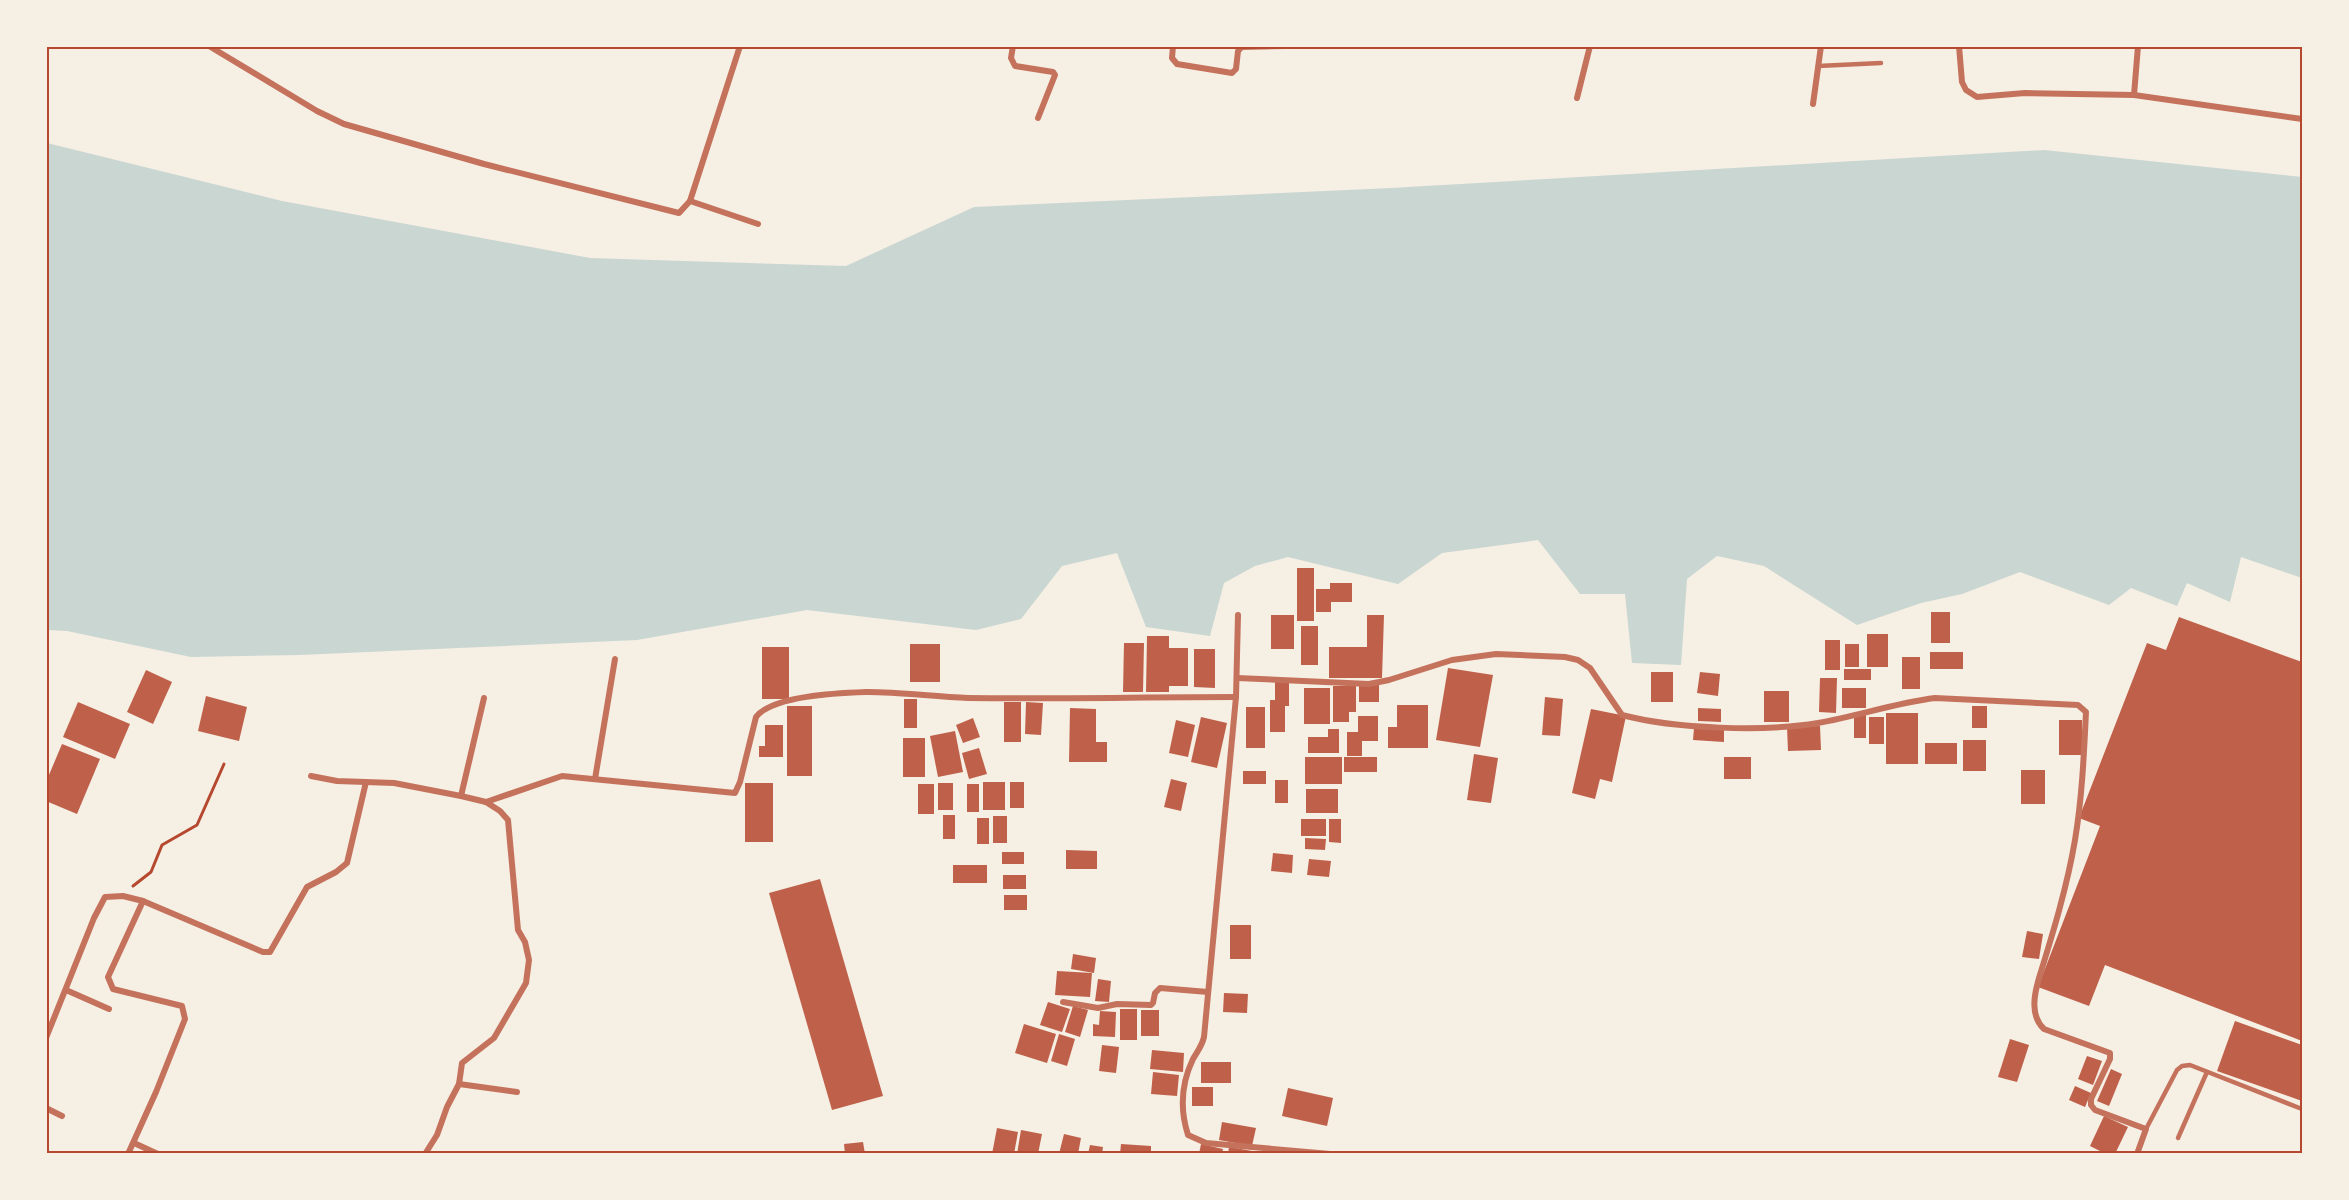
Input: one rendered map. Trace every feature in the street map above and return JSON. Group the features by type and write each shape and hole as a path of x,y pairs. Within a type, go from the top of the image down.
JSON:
{"street":[{"path":"209,46 220,49 317,111 360,129 673,213 683,211 690,201 740,46"},
{"path":"1013,46 1011,58 1015,66 1053,72 1055,75 1038,118"},
{"path":"1173,46 1172,58 1177,64 1232,73 1236,69 1238,51 1242,47 1286,46"},
{"path":"1576,98 1590,46"},
{"path":"1813,104 1821,46"},
{"path":"1959,46 1962,82 1966,90 1977,97 2025,93 2134,95 2302,119"},
{"path":"2134,95 2138,46"},
{"path":"690,201 758,224"},
{"path":"1238,615 1236,697 1204,1038 1192,1061 1183,1094 1183,1118 1188,1135 1206,1143 1330,1154"},
{"path":"1237,678 1369,684 1452,660 1496,654 1565,657 1578,660 1590,668 1620,714 1674,724 1726,727 1819,723 1902,703 1935,698 2078,705 2086,712 2075,840 2065,886 2036,988 2034,1011 2037,1023 2044,1029 2110,1053 2110,1059 2091,1099 2091,1105 2096,1110 2146,1129 2137,1154"},
{"path":"595,779 615,659"},
{"path":"486,802 562,776 674,785 698,790 735,793 740,782 756,717 760,710 774,704 808,697 868,692 993,698 1236,697"},
{"path":"461,796 484,698"},
{"path":"311,776 337,781 394,783 461,796 486,802 500,811 508,820 518,930 525,942 529,960 526,983 494,1038 462,1063 459,1084 426,1154"},
{"path":"46,1038 100,903 105,897 123,896 143,900 263,952 270,952 307,887 336,872 347,863 366,782"},
{"path":"128,1154 185,1019 182,1006 113,989 108,977 143,900"},
{"path":"1064,1002 1098,1008 1117,1004 1151,1005 1155,993 1160,988 1208,992"},
{"path":"66,990 110,1009"},
{"path":"459,1084 517,1092"},
{"path":"46,1108 62,1116"},
{"path":"134,1143 158,1154"}],"lane":[{"path":"1818,66 1881,63"},
{"path":"2146,1129 2176,1070 2182,1066 2190,1065 2302,1109"},
{"path":"2178,1138 2207,1072"}],"path":[{"path":"123,896 151,872 162,845 197,825 224,764"}],"shaded area":[{"path":"47,143 282,201 590,258 846,266 974,207 1391,188 2044,150 2302,177 2302,578 2241,557 2230,602 2187,583 2177,606 2131,588 2109,605 2020,572 1962,594 1921,603 1857,625 1764,566 1717,556 1687,579 1681,665 1632,663 1625,594 1580,594 1538,540 1442,553 1398,584 1288,557 1255,566 1224,583 1210,636 1146,627 1117,553 1062,566 1021,619 976,630 807,610 637,640 299,655 191,657 67,631 47,630"}],"building":[{"path":"1297,568 1314,568 1314,621 1297,621"},
{"path":"1330,583 1352,583 1352,602 1331,602 1331,612 1316,612 1316,589 1330,589"},
{"path":"1931,612 1950,612 1950,643 1931,643"},
{"path":"1271,615 1294,615 1294,649 1271,649"},
{"path":"1367,615 1384,615 1382,678 1329,678 1329,647 1367,647"},
{"path":"2179,617 2302,662 2302,1041 2105,965 2089,1006 2038,987 2100,826 2079,818 2147,643 2166,650"},
{"path":"1301,626 1318,626 1318,665 1301,665"},
{"path":"1867,634 1888,634 1888,667 1867,667"},
{"path":"1147,636 1169,636 1169,648 1188,648 1188,686 1169,686 1169,692 1146,692"},
{"path":"1825,640 1840,640 1840,670 1825,670"},
{"path":"1124,643 1144,643 1143,692 1123,692"},
{"path":"910,644 940,644 940,682 910,682"},
{"path":"1845,644 1859,644 1859,667 1845,667"},
{"path":"762,647 789,647 789,699 762,699"},
{"path":"1194,649 1215,649 1215,688 1194,687"},
{"path":"1930,652 1963,652 1963,669 1930,669"},
{"path":"1902,657 1920,657 1920,689 1902,689"},
{"path":"1448,668 1493,675 1480,747 1436,740"},
{"path":"1844,669 1871,669 1871,680 1844,680"},
{"path":"146,670 172,682 153,724 127,712"},
{"path":"1651,672 1673,672 1673,702 1651,702"},
{"path":"1700,672 1720,674 1718,696 1697,693"},
{"path":"1820,678 1837,678 1836,713 1819,712"},
{"path":"1275,681 1289,681 1289,706 1285,706 1285,732 1270,732 1270,700 1275,700"},
{"path":"1359,684 1379,684 1379,702 1359,702"},
{"path":"1333,686 1356,686 1356,712 1349,712 1349,722 1333,722"},
{"path":"1304,688 1330,688 1330,724 1304,724"},
{"path":"1842,688 1866,688 1866,708 1842,708"},
{"path":"1764,691 1789,691 1789,722 1764,722"},
{"path":"206,696 247,707 239,741 198,731"},
{"path":"1545,697 1563,699 1560,736 1542,735"},
{"path":"904,699 917,699 917,728 904,728"},
{"path":"78,702 130,724 115,759 63,737"},
{"path":"1004,702 1021,702 1021,742 1004,742"},
{"path":"1026,702 1043,703 1041,735 1025,734"},
{"path":"1397,705 1428,705 1428,748 1388,748 1388,727 1397,727"},
{"path":"787,706 812,706 812,776 787,776"},
{"path":"1972,706 1987,706 1987,728 1972,728"},
{"path":"1246,707 1265,707 1265,748 1246,748"},
{"path":"1070,708 1096,709 1096,742 1107,742 1107,762 1069,762"},
{"path":"1698,708 1721,709 1721,722 1698,721"},
{"path":"1591,709 1626,716 1612,782 1600,779 1595,799 1572,793"},
{"path":"1886,713 1918,713 1918,764 1886,764"},
{"path":"1854,715 1866,715 1866,738 1854,738"},
{"path":"1358,716 1378,716 1378,741 1362,741 1362,756 1347,756 1347,732 1358,732"},
{"path":"1201,717 1227,723 1217,768 1191,762"},
{"path":"1869,717 1884,717 1884,744 1869,744"},
{"path":"973,718 980,737 963,743 956,725"},
{"path":"1176,720 1195,725 1188,757 1169,753"},
{"path":"2059,720 2082,720 2082,755 2059,755"},
{"path":"765,725 783,725 783,757 759,757 759,746 765,746"},
{"path":"1820,726 1821,750 1788,751 1787,727"},
{"path":"1694,728 1724,729 1724,742 1693,740"},
{"path":"1328,729 1339,729 1339,753 1308,753 1308,737 1328,737"},
{"path":"955,731 963,772 938,777 930,736"},
{"path":"903,738 925,738 925,777 903,777"},
{"path":"1963,740 1986,740 1986,771 1963,771"},
{"path":"1925,743 1957,743 1957,764 1925,764"},
{"path":"62,744 100,759 77,814 46,801 46,782"},
{"path":"979,748 987,774 969,779 962,753"},
{"path":"1474,754 1498,758 1491,803 1467,800"},
{"path":"1305,757 1342,757 1342,784 1305,784"},
{"path":"1344,757 1377,757 1377,772 1344,772"},
{"path":"1724,757 1751,757 1751,779 1724,779"},
{"path":"2021,770 2045,770 2045,804 2021,804"},
{"path":"1243,771 1266,771 1266,784 1243,784"},
{"path":"1171,779 1187,783 1181,811 1164,807"},
{"path":"1275,780 1288,780 1288,803 1275,803"},
{"path":"983,782 1005,782 1005,810 983,810"},
{"path":"1010,782 1024,782 1024,808 1010,808"},
{"path":"745,783 773,783 773,842 745,842"},
{"path":"938,783 953,783 953,810 938,810"},
{"path":"918,784 934,784 934,814 918,814"},
{"path":"967,784 979,784 979,812 967,812"},
{"path":"1306,789 1338,789 1338,813 1306,813"},
{"path":"943,815 955,815 955,839 943,839"},
{"path":"993,816 1007,816 1007,843 993,843"},
{"path":"977,818 989,818 989,844 977,844"},
{"path":"1301,819 1326,819 1326,836 1301,836"},
{"path":"1329,819 1341,819 1341,843 1329,842"},
{"path":"1305,838 1326,839 1325,850 1305,849"},
{"path":"1066,850 1097,851 1097,869 1066,869"},
{"path":"1002,852 1024,852 1024,864 1002,864"},
{"path":"1273,853 1293,855 1292,873 1271,871"},
{"path":"1309,859 1331,861 1329,877 1307,875"},
{"path":"953,865 987,865 987,883 953,883"},
{"path":"1003,875 1026,875 1026,889 1003,889"},
{"path":"820,879 883,1096 832,1110 769,893"},
{"path":"1004,895 1027,895 1027,910 1004,910"},
{"path":"1230,925 1251,925 1251,959 1230,959"},
{"path":"2027,931 2043,934 2039,959 2022,957"},
{"path":"1073,954 1096,958 1094,973 1071,969"},
{"path":"1057,971 1092,973 1090,997 1055,995"},
{"path":"1098,979 1111,981 1109,1002 1095,1001"},
{"path":"1224,993 1248,994 1247,1013 1223,1012"},
{"path":"1048,1002 1070,1009 1062,1032 1040,1025"},
{"path":"1073,1006 1088,1010 1080,1037 1065,1032"},
{"path":"1120,1009 1137,1009 1137,1040 1120,1040"},
{"path":"1141,1010 1159,1010 1159,1036 1141,1036"},
{"path":"1100,1011 1116,1012 1115,1037 1093,1036 1093,1024 1099,1025"},
{"path":"2235,1021 2302,1045 2302,1101 2217,1071"},
{"path":"1024,1024 1056,1034 1047,1063 1015,1053"},
{"path":"1059,1034 1075,1039 1067,1066 1051,1061"},
{"path":"2010,1039 2029,1045 2017,1082 1998,1077"},
{"path":"1102,1045 1119,1047 1116,1073 1099,1071"},
{"path":"1152,1050 1184,1053 1183,1072 1150,1069"},
{"path":"2087,1056 2102,1061 2093,1085 2078,1079"},
{"path":"1201,1062 1231,1062 1231,1083 1201,1083"},
{"path":"2111,1069 2122,1074 2109,1106 2097,1101"},
{"path":"1153,1072 1179,1075 1177,1096 1151,1094"},
{"path":"2075,1086 2091,1093 2085,1107 2069,1100"},
{"path":"1192,1087 1213,1087 1213,1106 1192,1106"},
{"path":"1288,1088 1333,1098 1327,1126 1282,1116"},
{"path":"2104,1116 2128,1127 2115,1154 2106,1154 2090,1146"},
{"path":"1222,1122 1256,1128 1252,1146 1219,1140"},
{"path":"997,1128 1018,1132 1014,1154 992,1154"},
{"path":"1021,1130 1042,1134 1038,1154 1017,1154"},
{"path":"1064,1134 1081,1138 1078,1154 1059,1154"},
{"path":"863,1142 865,1154 845,1154 844,1144"},
{"path":"1121,1144 1151,1146 1151,1154 1120,1154"},
{"path":"1201,1144 1223,1149 1222,1154 1199,1154"},
{"path":"1090,1145 1103,1147 1102,1154 1088,1154"},
{"path":"1229,1147 1258,1152 1257,1154 1228,1154"}]}
